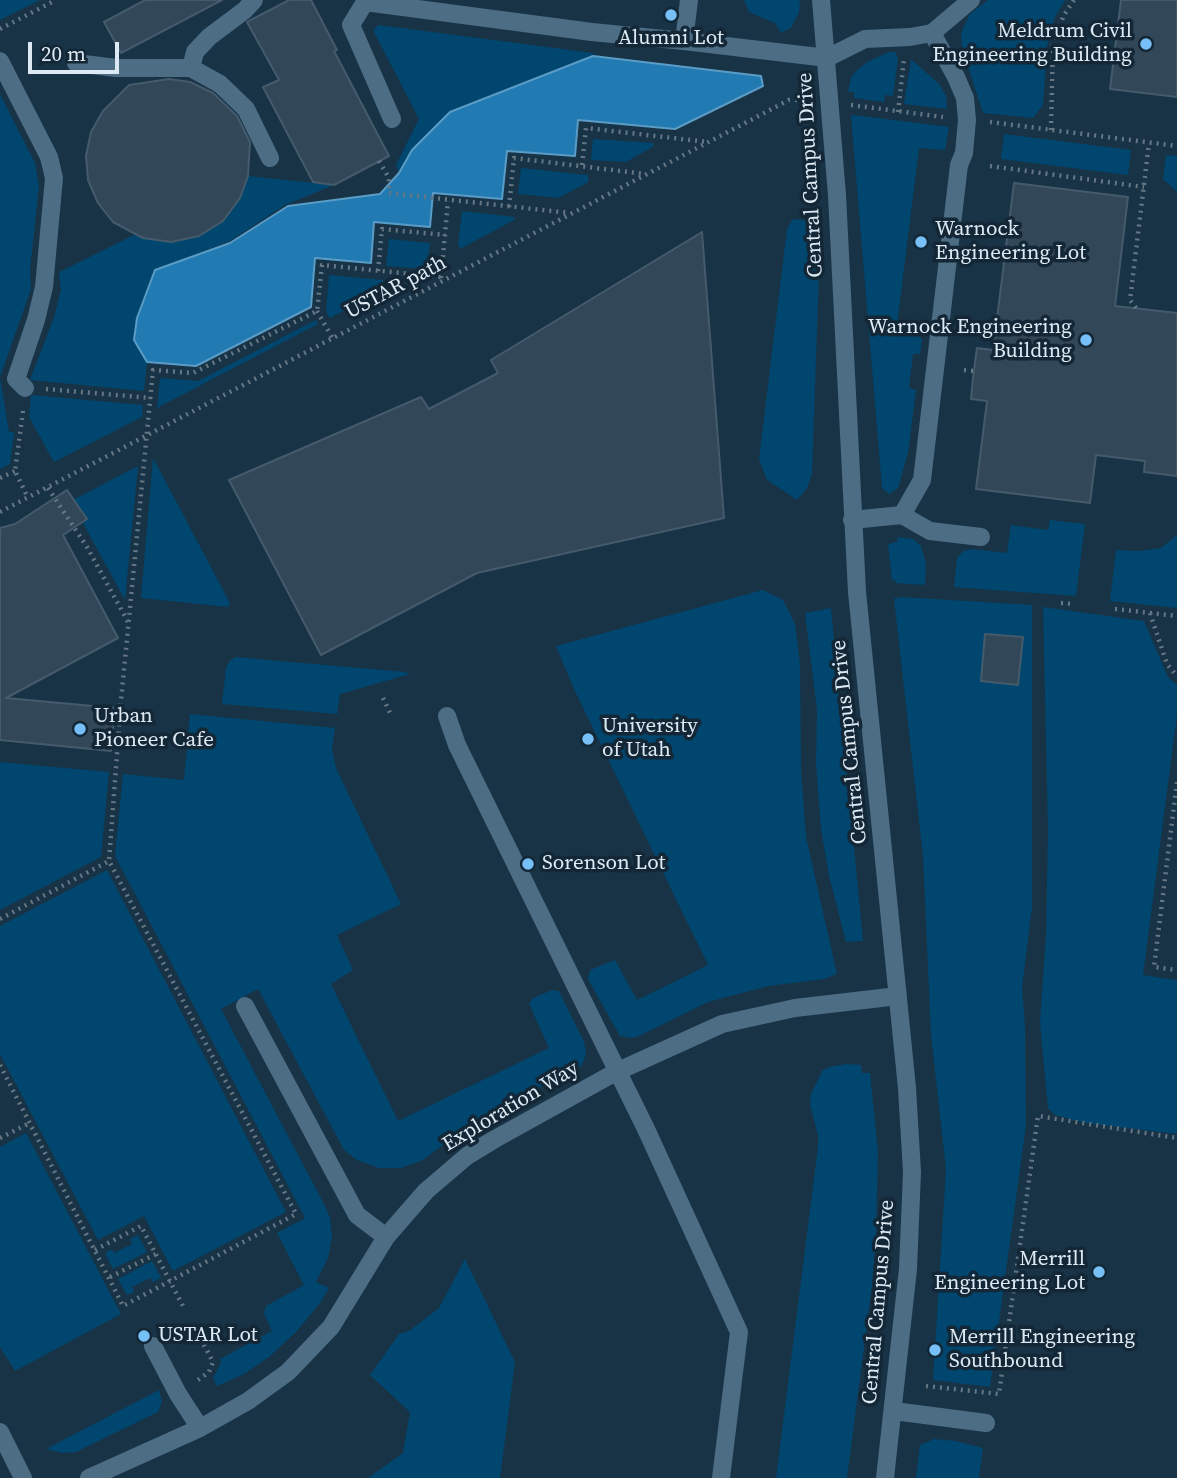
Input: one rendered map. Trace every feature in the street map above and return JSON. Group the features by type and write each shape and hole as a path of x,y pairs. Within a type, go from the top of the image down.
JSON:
{"street":[{"path":"191,68 195,52 254,0"},
{"path":"684,41 689,0"},
{"name":"Central Campus Drive","path":"821,0 837,195 857,592 907,1088 912,1172 908,1269 885,1478"},
{"path":"392,119 351,26 365,1 592,32 827,58 865,39 932,33 971,0"},
{"path":"902,514 922,480 959,165 964,153 967,120 965,98 932,33"},
{"path":"0,61 49,157 54,178 44,287 16,379 25,388"},
{"path":"76,63 116,68 191,68 220,84 246,109 271,158"},
{"path":"852,520 902,514 930,531 981,537"},
{"path":"447,716 457,745 646,1129 739,1332 721,1478"},
{"name":"Exploration Way","path":"89,1478 200,1428 248,1401 288,1372 331,1327 386,1237 426,1191 467,1156 616,1072 722,1024 795,1008 898,996"},
{"path":"245,1006 357,1215 386,1237"},
{"path":"153,1346 178,1394 200,1428"},
{"path":"894,1411 986,1423"},
{"path":"0,1432 23,1478"}],"path":[{"path":"0,29 56,0"},
{"path":"1051,130 1053,43 1064,15 1074,0"},
{"path":"898,111 905,58"},
{"name":"USTAR path","path":"0,512 789,100 808,100"},
{"path":"843,104 950,118"},
{"path":"984,121 1177,146"},
{"path":"582,165 586,128 708,142"},
{"path":"1136,309 1130,300 1149,143"},
{"path":"509,206 514,158 645,174"},
{"path":"379,161 389,178 389,193 571,213"},
{"path":"990,166 1144,187"},
{"path":"332,339 317,311 322,265 442,279 448,201"},
{"path":"378,271 382,229 445,235"},
{"path":"0,1065 123,1306 296,1214 109,860 128,622 153,370 193,373 317,311"},
{"path":"964,370 974,371"},
{"path":"28,498 15,471 25,388 151,398"},
{"path":"0,478 15,471"},
{"path":"48,488 87,547 128,622"},
{"path":"1061,603 1072,604"},
{"path":"1115,609 1177,616"},
{"path":"1150,613 1167,664 1177,676"},
{"path":"383,698 391,715"},
{"path":"1177,782 1154,967 1177,970"},
{"path":"0,919 109,860"},
{"path":"926,1386 999,1394 1038,1116 1177,1138"},
{"path":"0,1138 30,1123"},
{"path":"95,1250 141,1226 184,1308"},
{"path":"109,1278 156,1254"},
{"path":"196,1382 209,1372 213,1362 202,1341"}],"shaded area":[{"name":"University of Utah","path":"0,0 1177,0 1177,1478 0,1478"},
{"path":"0,0 40,0 0,20"},
{"path":"744,0 800,0 799,13 791,28 781,33 775,23 749,12"},
{"path":"988,0 1065,0 1055,17 1047,47 1043,105 1033,118 983,113 962,48 961,33 970,14"},
{"path":"379,25 593,53 593,56 412,150 399,173 396,165 419,119 374,32"},
{"path":"895,52 898,58 893,96 885,95 884,102 854,98 854,92 848,92 855,72 867,62"},
{"path":"593,56 761,76 763,86 675,129 578,120 575,156 507,151 502,199 433,193 430,227 374,222 371,263 315,258 311,307 196,366 147,362 134,340 137,318 155,270 230,243 288,206 380,194 399,173 412,150 450,112"},
{"path":"911,59 939,84 946,96 947,109 904,104"},
{"path":"0,94 35,163 39,186 30,269 31,289 0,377"},
{"path":"851,116 949,127 945,150 919,148 896,333 916,335 922,339 920,354 913,354 909,388 916,390 908,453 898,488 889,494 882,488"},
{"path":"1004,134 1131,150 1128,175 1001,159"},
{"path":"593,139 653,143 654,146 626,162 591,160"},
{"path":"1166,155 1177,156 1177,192 1163,179"},
{"path":"521,168 588,175 588,182 559,198 518,194"},
{"path":"248,176 334,185 285,205 230,241 155,270 135,340 147,362 144,391 30,380 54,317 61,290 59,272 134,235 171,242 199,236 223,221 240,198"},
{"path":"462,211 515,217 460,249 458,245"},
{"path":"793,219 804,220 813,226 820,242 812,473 807,488 797,500 767,480 759,459 787,229"},
{"path":"389,239 430,243 427,266 423,269 386,266"},
{"path":"329,275 383,280 383,290 330,318 326,312"},
{"path":"316,320 318,324 157,408 160,378 198,381"},
{"path":"0,377 9,432 14,432 10,464 0,469"},
{"path":"31,395 143,405 142,417 54,462 29,417"},
{"path":"153,458 230,603 228,607 141,598"},
{"path":"138,466 125,600 71,501"},
{"path":"1050,520 1085,524 1076,596 954,587 957,558 963,551 972,549 1007,553 1011,525 1048,530"},
{"path":"1177,535 1177,608 1110,601 1116,550 1161,548"},
{"path":"898,537 913,539 921,546 926,564 925,585 896,583 892,580 888,544 897,542"},
{"path":"763,590 783,600 795,624 800,664 801,770 806,837 837,974 824,979 769,986 708,1002 639,1036 620,1036 588,979 590,970 615,960 637,1000 708,965 574,689 556,646"},
{"path":"901,597 1032,605 1032,907 1022,988 1026,1125 990,1387 933,1380 946,1169 931,1035 923,856 894,599"},
{"path":"1043,607 1144,621 1168,677 1177,685 1177,715 1143,975 1177,980 1177,1134 1086,1123 1055,1115 1048,1108 1040,1023 1046,935 1048,831"},
{"path":"831,608 863,941 846,942 829,876 821,829 816,764 817,710 805,613"},
{"path":"235,657 410,674 340,694 337,714 222,704 226,668"},
{"path":"190,714 335,728 332,749 336,768 401,904 337,935 353,970 331,984 398,1121 549,1048 529,1004 533,998 552,990 559,991 584,1042 586,1054 582,1065 489,1114 423,1160 401,1168 379,1168 357,1160 344,1150 258,989 221,1009 325,1206 330,1218 332,1237 328,1258 316,1282 329,1288 320,1303 296,1332 269,1357 244,1374 217,1386 213,1378 221,1363 220,1359 272,1331 264,1314 266,1306 304,1285 277,1233 305,1218 115,856 123,774 184,780"},
{"path":"0,762 109,772 101,857 0,910"},
{"path":"107,870 286,1212 173,1271 144,1216 98,1240 0,1054 0,926"},
{"path":"847,1064 861,1065 862,1073 870,1073 878,1152 872,1285 847,1478 776,1478 818,1147 810,1104 811,1094 822,1071"},
{"path":"26,1133 121,1314 15,1371 0,1347 0,1147"},
{"path":"138,1235 147,1252 113,1269 105,1253 112,1249 114,1253 132,1244 130,1239"},
{"path":"465,1259 515,1362 500,1478 368,1478 403,1453 410,1412 370,1375 399,1334 409,1331 439,1308"},
{"path":"152,1261 161,1278 153,1282 150,1278 132,1287 134,1292 127,1295 118,1279"},
{"path":"159,1390 162,1402 158,1412 76,1452 62,1453 46,1449"},
{"path":"934,1439 983,1448 979,1478 916,1478 920,1445"}],"building":[{"path":"145,0 222,0 121,53 104,22"},
{"path":"289,0 311,0 337,50 334,51 389,156 334,185 313,182 263,87 279,80 247,22"},
{"name":"Meldrum Civil Engineering Building","path":"1121,0 1177,0 1177,97 1110,89"},
{"path":"169,79 190,82 213,93 237,116 250,142 248,176 240,198 223,221 199,236 171,242 143,238 113,222 98,203 88,180 86,156 91,132 103,111 129,85"},
{"name":"Warnock Engineering Building","path":"1014,183 1128,197 1115,306 1177,313 1177,476 1144,472 1145,461 1096,455 1090,503 976,489 987,401 971,399 973,378 977,348 993,350"},
{"path":"702,232 724,518 477,573 321,655 229,480 421,397 429,409 498,373 491,360"},
{"path":"67,490 87,519 63,535 118,638 6,698 115,708 111,751 0,740 0,528 15,524"},
{"path":"985,634 1023,637 1018,685 981,681"}],"place":[{"name":"Alumni Lot","path":"671,15"},
{"name":"Meldrum Civil Engineering Building","path":"1146,44"},
{"name":"Warnock Engineering Lot","path":"921,242"},
{"name":"Warnock Engineering Building","path":"1086,340"},
{"name":"Urban Pioneer Cafe","path":"80,729"},
{"name":"University of Utah","path":"588,739"},
{"name":"Sorenson Lot","path":"528,864"},
{"name":"Merrill Engineering Lot","path":"1099,1272"},
{"name":"USTAR Lot","path":"144,1336"},
{"name":"Merrill Engineering Southbound","path":"935,1350"}]}
